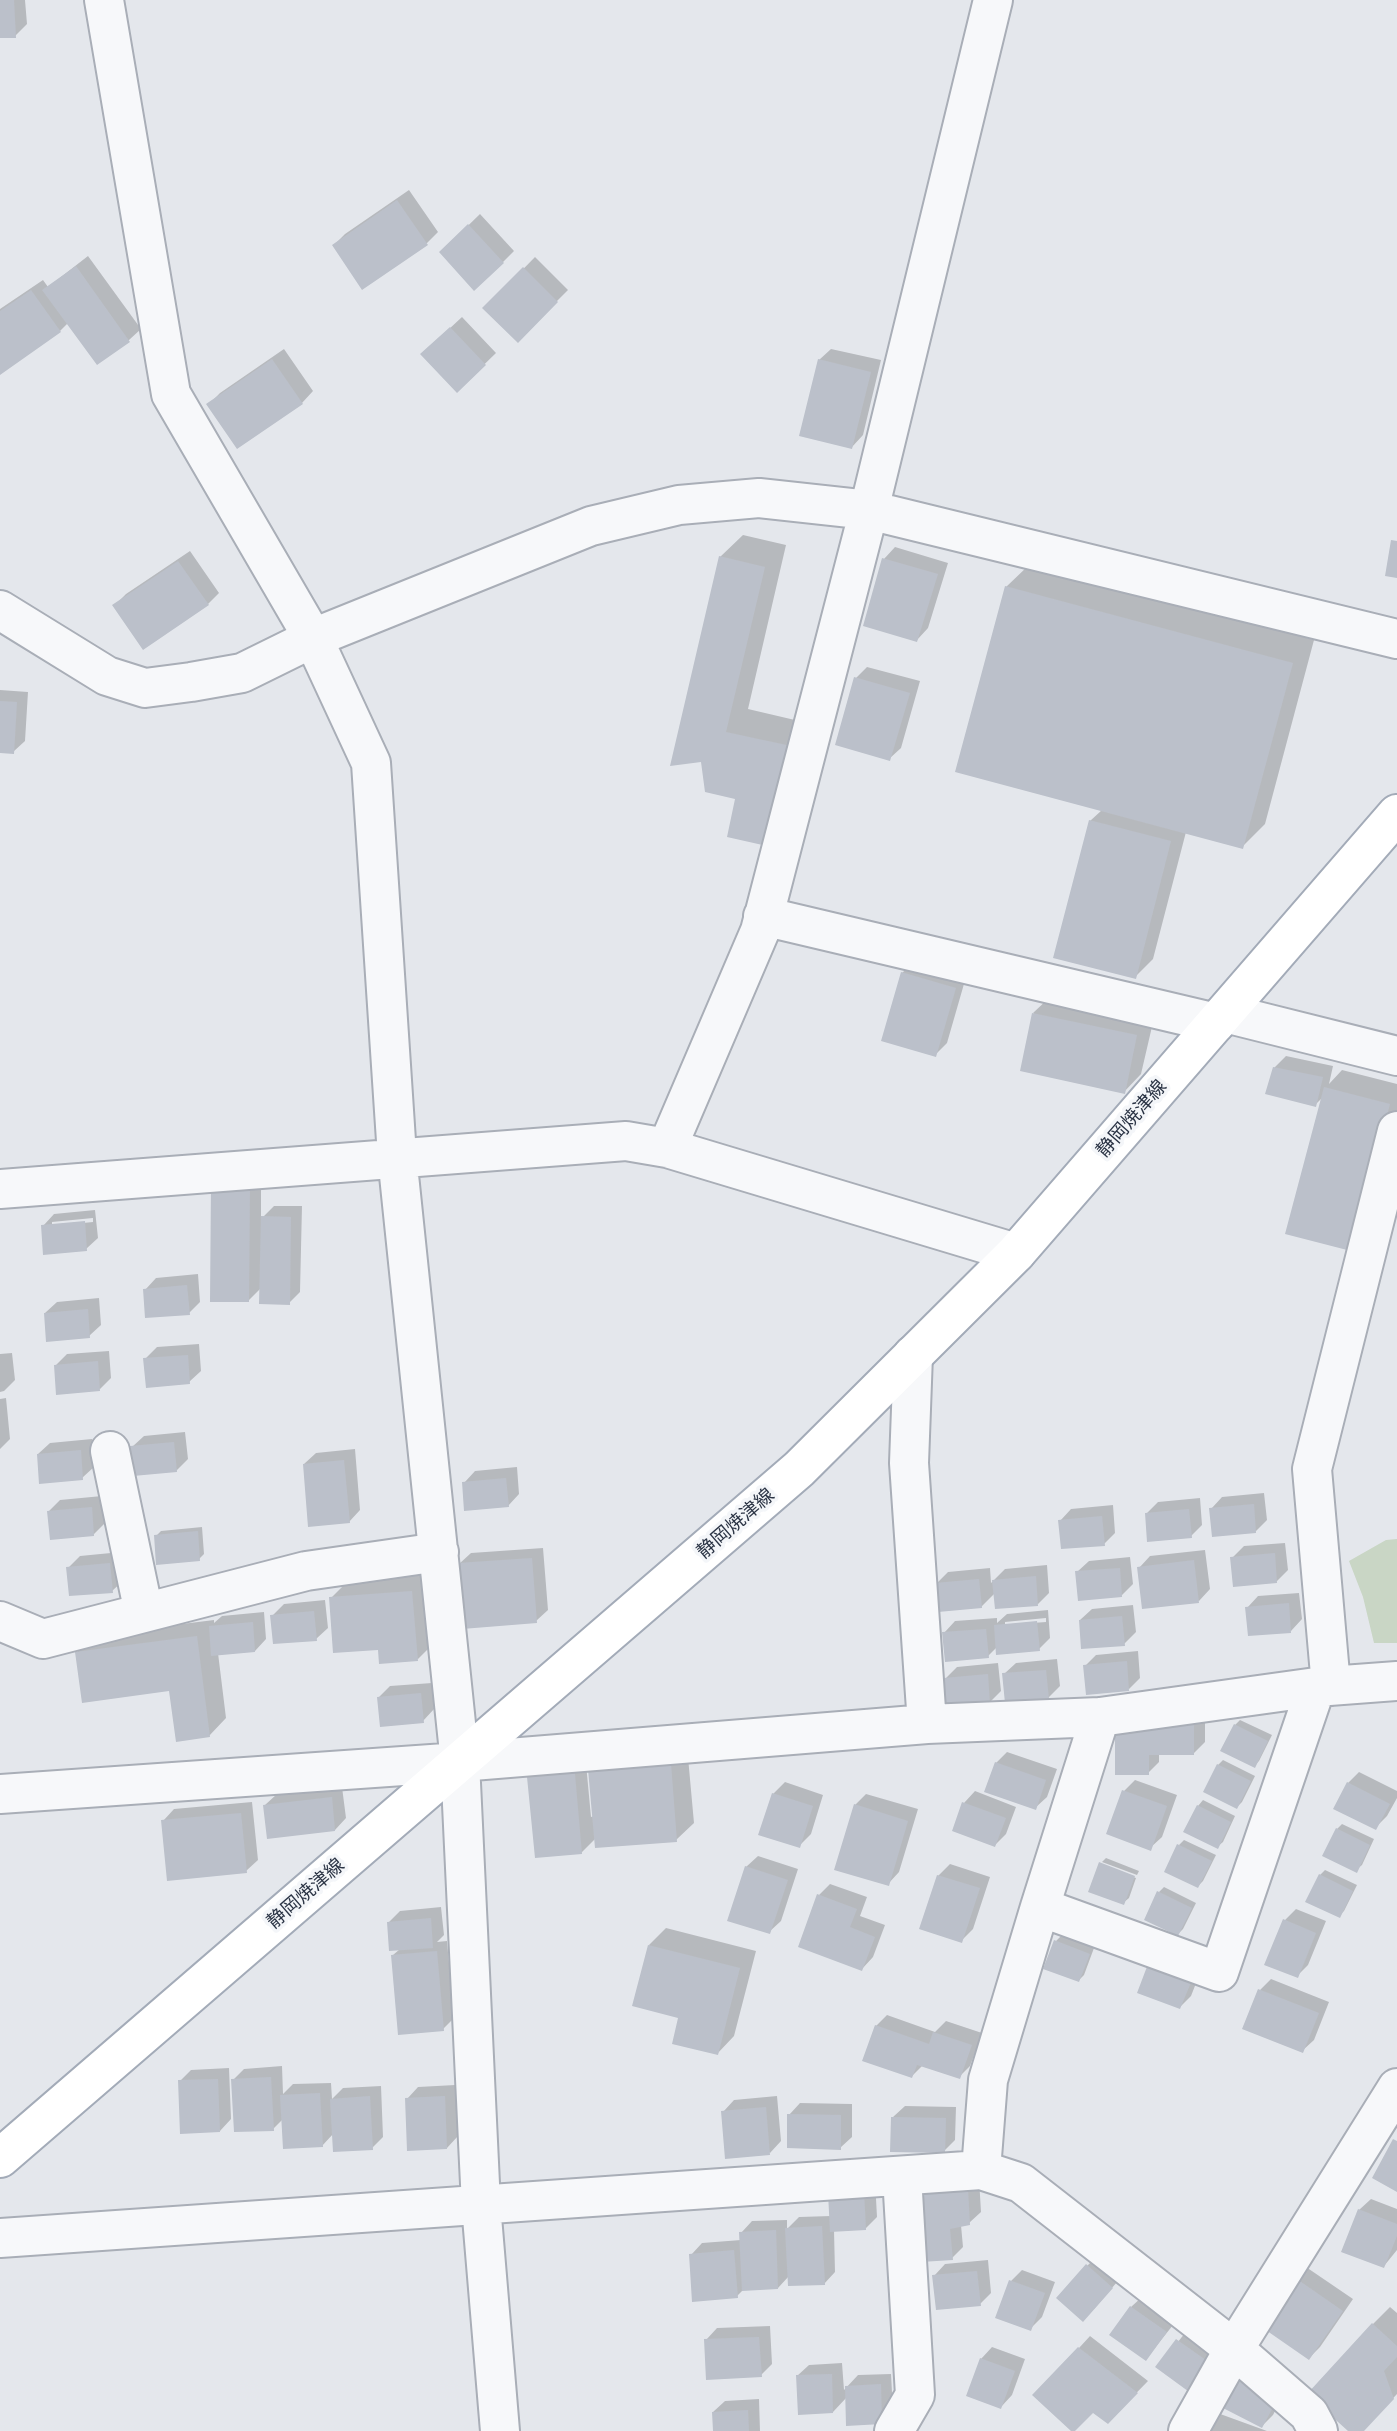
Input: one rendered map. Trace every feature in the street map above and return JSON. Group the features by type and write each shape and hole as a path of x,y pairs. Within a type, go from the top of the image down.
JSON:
{"main road":[{"name":"静岡焼津線","path":"0,2158 799,1469 1016,1253 1397,814"}],"street":[{"path":"104,0 172,394 313,638 371,763 397,1156 460,1762 481,2205 500,2431"},
{"path":"667,1148 760,931 869,510 993,0"},
{"path":"0,610 107,676 145,688 242,673 313,638 591,526 679,505 759,498 869,510 1397,639"},
{"path":"763,916 1397,1056"},
{"path":"1040,1907 1219,1972 1323,1687 1312,1469 1397,1131"},
{"path":"0,1189 626,1140 667,1148 1016,1253"},
{"path":"913,1355 909,1463 927,1724"},
{"path":"110,1451 144,1613"},
{"path":"0,1620 43,1639 306,1571 439,1552"},
{"path":"0,1794 460,1762 927,1724 1100,1717 1323,1687 1397,1681"},
{"path":"981,2170 988,2080 1100,1717"},
{"path":"1188,2431 1234,2349 1397,2088"},
{"path":"0,2238 981,2170 1021,2183 1234,2349 1309,2414 1318,2431"},
{"path":"894,2431 915,2395 902,2176"}],"green space":[{"path":"1397,1539 1397,1643 1374,1643 1363,1597 1349,1561 1386,1540"}],"building":[{"path":"0,0 14,0 16,38 0,38"},
{"path":"397,200 428,245 362,290 332,245"},
{"path":"468,224 504,263 474,291 439,252"},
{"path":"76,266 130,342 97,365 42,290"},
{"path":"523,267 558,302 518,343 482,308"},
{"path":"31,290 61,332 0,375 0,311"},
{"path":"450,327 486,365 457,393 420,354"},
{"path":"272,359 303,404 237,449 206,404"},
{"path":"818,359 871,372 852,449 799,436"},
{"path":"1391,540 1397,541 1397,578 1385,576"},
{"path":"719,556 765,567 726,732 791,746 767,846 727,837 735,799 705,792 701,762 670,766"},
{"path":"882,558 938,574 917,642 863,626"},
{"path":"178,561 209,605 143,650 112,605"},
{"path":"1005,586 1293,663 1243,849 955,772"},
{"path":"854,677 910,693 890,761 835,745"},
{"path":"0,701 17,702 14,754 0,753"},
{"path":"1089,820 1171,841 1136,979 1053,958"},
{"path":"901,972 956,988 936,1057 881,1041"},
{"path":"1032,1013 1137,1035 1125,1094 1020,1071"},
{"path":"1273,1067 1323,1077 1316,1107 1265,1094"},
{"path":"1324,1087 1390,1104 1351,1251 1285,1234"},
{"path":"211,1181 250,1182 249,1302 210,1302"},
{"path":"261,1216 291,1217 290,1305 259,1304"},
{"path":"85,1221 87,1251 43,1255 41,1225"},
{"path":"187,1285 190,1315 145,1318 143,1289"},
{"path":"88,1309 90,1338 46,1342 44,1313"},
{"path":"188,1355 190,1384 146,1388 143,1358"},
{"path":"98,1361 100,1391 56,1395 54,1365"},
{"path":"174,1442 177,1472 133,1476 130,1446"},
{"path":"81,1450 83,1480 39,1484 37,1454"},
{"path":"344,1460 350,1523 308,1527 303,1464"},
{"path":"506,1478 509,1507 464,1511 462,1482"},
{"path":"1254,1504 1256,1533 1212,1537 1209,1508"},
{"path":"92,1507 94,1536 50,1540 47,1511"},
{"path":"1189,1509 1192,1538 1147,1542 1145,1513"},
{"path":"1102,1516 1105,1546 1061,1549 1058,1520"},
{"path":"198,1531 200,1561 156,1565 154,1535"},
{"path":"1275,1553 1277,1583 1233,1587 1230,1557"},
{"path":"532,1558 537,1623 462,1629 458,1563"},
{"path":"1194,1560 1199,1603 1142,1609 1137,1567"},
{"path":"110,1563 113,1593 69,1596 66,1567"},
{"path":"1120,1568 1122,1597 1078,1601 1075,1571"},
{"path":"1036,1576 1038,1606 995,1609 992,1580"},
{"path":"979,1579 982,1608 938,1612 935,1583"},
{"path":"412,1591 418,1661 379,1664 378,1650 333,1653 329,1597"},
{"path":"1289,1603 1291,1633 1248,1636 1245,1607"},
{"path":"314,1611 317,1641 273,1644 270,1615"},
{"path":"1122,1616 1125,1646 1081,1649 1079,1620"},
{"path":"1037,1621 1040,1651 996,1655 994,1625"},
{"path":"253,1622 255,1652 211,1656 209,1626"},
{"path":"986,1629 989,1658 945,1662 942,1632"},
{"path":"197,1636 210,1737 176,1742 169,1691 82,1703 75,1652"},
{"path":"1127,1661 1129,1691 1086,1695 1083,1665"},
{"path":"1046,1670 1049,1699 1005,1703 1002,1673"},
{"path":"988,1674 990,1704 943,1710 941,1680"},
{"path":"421,1693 424,1723 380,1727 377,1697"},
{"path":"1115,1718 1194,1718 1194,1755 1149,1755 1149,1775 1115,1775"},
{"path":"1234,1724 1268,1741 1255,1768 1220,1751"},
{"path":"670,1751 677,1842 595,1848 587,1758"},
{"path":"995,1762 1046,1780 1036,1810 984,1792"},
{"path":"574,1763 582,1854 535,1858 526,1767"},
{"path":"1217,1764 1251,1781 1237,1809 1203,1792"},
{"path":"1347,1782 1390,1804 1376,1830 1333,1809"},
{"path":"1122,1790 1167,1806 1151,1851 1106,1834"},
{"path":"772,1793 813,1806 800,1848 758,1835"},
{"path":"332,1797 335,1831 267,1839 263,1805"},
{"path":"962,1802 1006,1818 995,1847 952,1831"},
{"path":"854,1804 908,1821 889,1886 834,1870"},
{"path":"1197,1805 1231,1822 1218,1849 1183,1832"},
{"path":"241,1813 247,1873 167,1881 161,1820"},
{"path":"1336,1828 1370,1845 1357,1873 1322,1856"},
{"path":"1177,1844 1212,1861 1198,1888 1164,1872"},
{"path":"1099,1862 1135,1876 1124,1905 1088,1892"},
{"path":"745,1866 788,1880 770,1934 727,1921"},
{"path":"1319,1874 1353,1891 1340,1918 1305,1902"},
{"path":"937,1875 980,1888 962,1943 919,1929"},
{"path":"1157,1891 1192,1908 1178,1936 1144,1920"},
{"path":"817,1894 857,1909 850,1927 875,1937 862,1971 798,1947"},
{"path":"431,1918 433,1948 389,1951 387,1922"},
{"path":"1283,1919 1316,1933 1298,1978 1264,1965"},
{"path":"1054,1940 1090,1954 1079,1982 1043,1969"},
{"path":"648,1945 740,1968 718,2055 672,2044 678,2018 632,2006"},
{"path":"437,1951 444,2031 398,2035 391,1955"},
{"path":"1148,1964 1192,1980 1180,2009 1137,1993"},
{"path":"1258,1989 1319,2013 1303,2053 1242,2029"},
{"path":"875,2025 929,2044 933,2032 972,2045 960,2079 917,2065 912,2078 862,2061"},
{"path":"271,2077 274,2131 234,2132 231,2079"},
{"path":"218,2079 220,2132 180,2134 178,2080"},
{"path":"320,2093 323,2147 283,2149 280,2095"},
{"path":"370,2096 373,2150 333,2152 330,2099"},
{"path":"445,2096 447,2149 407,2151 405,2098"},
{"path":"766,2107 770,2155 725,2159 721,2111"},
{"path":"787,2114 841,2115 841,2150 787,2148"},
{"path":"891,2117 946,2118 945,2153 890,2152"},
{"path":"1393,2139 1397,2141 1397,2192 1372,2178"},
{"path":"968,2189 970,2225 950,2229 953,2260 921,2262 917,2190"},
{"path":"864,2191 866,2230 830,2232 828,2193"},
{"path":"1358,2209 1397,2224 1397,2236 1384,2268 1341,2252"},
{"path":"822,2226 825,2285 788,2286 785,2228"},
{"path":"776,2230 778,2289 742,2291 739,2232"},
{"path":"734,2250 738,2298 692,2302 689,2254"},
{"path":"1086,2264 1113,2288 1083,2322 1056,2298"},
{"path":"977,2271 981,2306 936,2310 932,2275"},
{"path":"1294,2277 1343,2311 1309,2360 1260,2326"},
{"path":"1009,2280 1045,2293 1031,2331 995,2318"},
{"path":"1130,2306 1167,2332 1146,2361 1109,2335"},
{"path":"1372,2323 1397,2346 1397,2357 1384,2371 1394,2399 1364,2431 1348,2431 1307,2394"},
{"path":"759,2337 762,2377 706,2380 704,2339"},
{"path":"1176,2339 1213,2365 1192,2394 1155,2367"},
{"path":"1078,2347 1138,2393 1108,2424 1093,2413 1075,2431 1071,2431 1032,2395"},
{"path":"980,2358 1015,2371 1001,2409 966,2396"},
{"path":"832,2374 833,2413 798,2415 796,2375"},
{"path":"1241,2374 1280,2394 1262,2428 1223,2408"},
{"path":"881,2384 882,2424 846,2426 845,2386"},
{"path":"748,2410 749,2431 713,2431 712,2412"}]}
